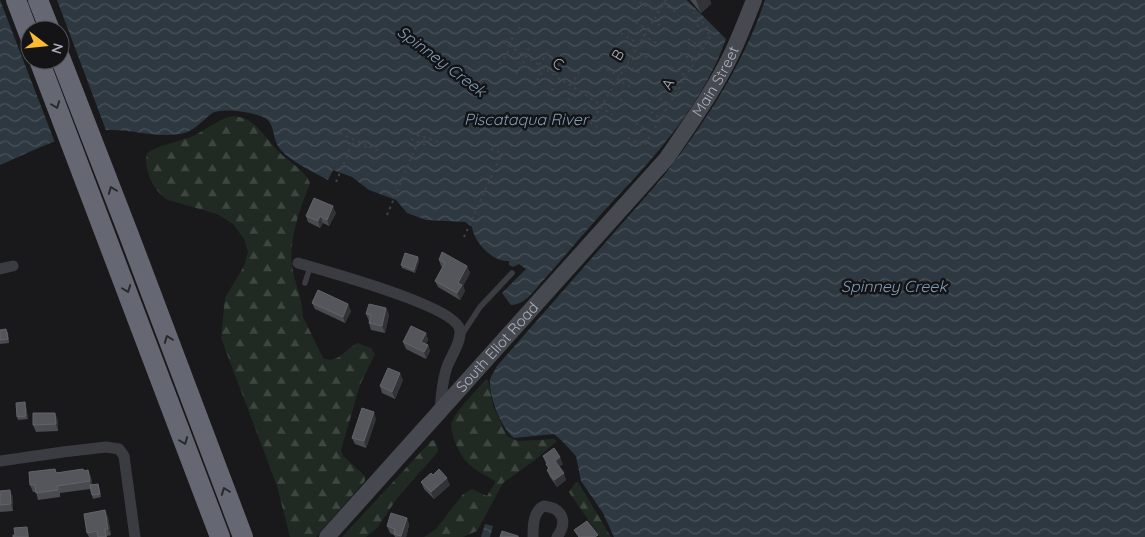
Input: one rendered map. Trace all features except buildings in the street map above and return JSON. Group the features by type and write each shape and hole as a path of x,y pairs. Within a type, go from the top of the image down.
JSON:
{"highway":[{"path":"16,0 24,20"},
{"path":"38,0 46,20"},
{"path":"43,70 220,537"},
{"path":"65,70 243,537"}],"main road":[{"name":"Main Street","path":"666,158 694,120 717,81 731,54 754,0"},
{"name":"South Eliot Road","path":"327,537 666,158"}],"street":[{"path":"298,263 421,302 454,321 460,329 460,338 447,366 443,381 440,412"},
{"path":"0,269 13,266"},
{"path":"0,461 106,447 119,449 125,462 135,537"},
{"path":"533,537 535,517 544,506 557,510 563,520 557,537"}],"lane":[{"path":"306,283 310,267"},
{"path":"460,338 486,300 512,274"}],"path":[{"name":"B","path":"603,131 591,123 652,20 666,0"},
{"path":"683,0 712,34"},
{"path":"640,2 657,12"},
{"path":"662,4 677,13"},
{"path":"630,19 647,29"},
{"path":"652,20 668,30"},
{"path":"697,25 712,34"},
{"path":"508,45 520,26"},
{"path":"621,33 638,44"},
{"name":"A","path":"628,138 644,146 712,34"},
{"path":"643,35 658,44"},
{"path":"516,74 535,39"},
{"path":"688,39 703,48"},
{"name":"C","path":"503,42 591,98 613,115"},
{"path":"500,64 511,47"},
{"path":"611,49 628,60"},
{"path":"539,65 549,50"},
{"path":"634,50 650,59"},
{"path":"680,53 695,62"},
{"path":"556,76 565,60"},
{"path":"626,65 641,74"},
{"path":"601,66 619,76"},
{"path":"671,67 686,76"},
{"path":"534,86 544,68"},
{"path":"571,86 580,70"},
{"path":"548,96 560,78"},
{"path":"617,79 630,87"},
{"path":"663,81 678,90"},
{"path":"565,106 576,89"},
{"path":"609,93 622,101"},
{"path":"654,95 669,104"},
{"path":"580,116 591,98"},
{"path":"645,109 661,118"},
{"path":"636,122 652,133"},
{"path":"340,133 381,152"},
{"path":"417,134 442,143"},
{"path":"410,139 425,145"},
{"path":"418,142 430,139"},
{"path":"346,141 358,146 370,147"},
{"path":"387,214 418,142"},
{"path":"336,182 352,144"},
{"path":"491,149 508,156"},
{"path":"464,236 502,153"}],"green space":[{"path":"233,116 245,119 255,125 279,152 304,174 310,183 293,237 292,260 303,317 323,358 328,360 337,358 357,343 371,348 375,354 360,385 341,450 343,456 365,476 365,481 316,537 290,537 277,486 221,338 225,298 244,266 248,252 244,239 233,224 217,214 168,200 158,192 148,173 147,153 191,137"},
{"path":"486,379 488,380 493,406 507,436 518,441 554,439 557,441 503,483 477,531 463,537 424,537 436,529 463,494 472,489 487,496 495,483 495,481 463,458 455,442 451,426 454,417"},
{"path":"434,440 438,449 437,453 398,497 377,528 366,537 342,537 431,441"},
{"path":"578,482 611,537 600,537 569,492"}],"water":[{"name":"Piscataqua River","path":"0,0 687,0 726,39 706,84 679,125 663,145 531,294 520,303 511,305 502,293 526,269 519,264 513,267 509,265 509,261 490,255 476,239 472,227 465,222 426,220 407,213 396,200 369,190 352,177 333,170 328,180 300,165 281,151 270,122 258,115 236,111 222,111 211,114 197,126 180,134 154,134 112,130 97,131 69,137 0,165"},
{"name":"Spinney Creek","path":"765,0 1145,0 1145,537 614,537 603,513 581,481 576,456 561,440 554,434 514,438 509,433 500,420 490,387 490,380 497,366 678,158 721,94 734,71 746,48"},
{"path":"485,524 493,526 490,537 481,537"}],"pier":[{"path":"0,0 57,0 65,20 20,20 20,52"},
{"path":"70,35 107,133 72,139 56,145 27,70 70,70"}]}
